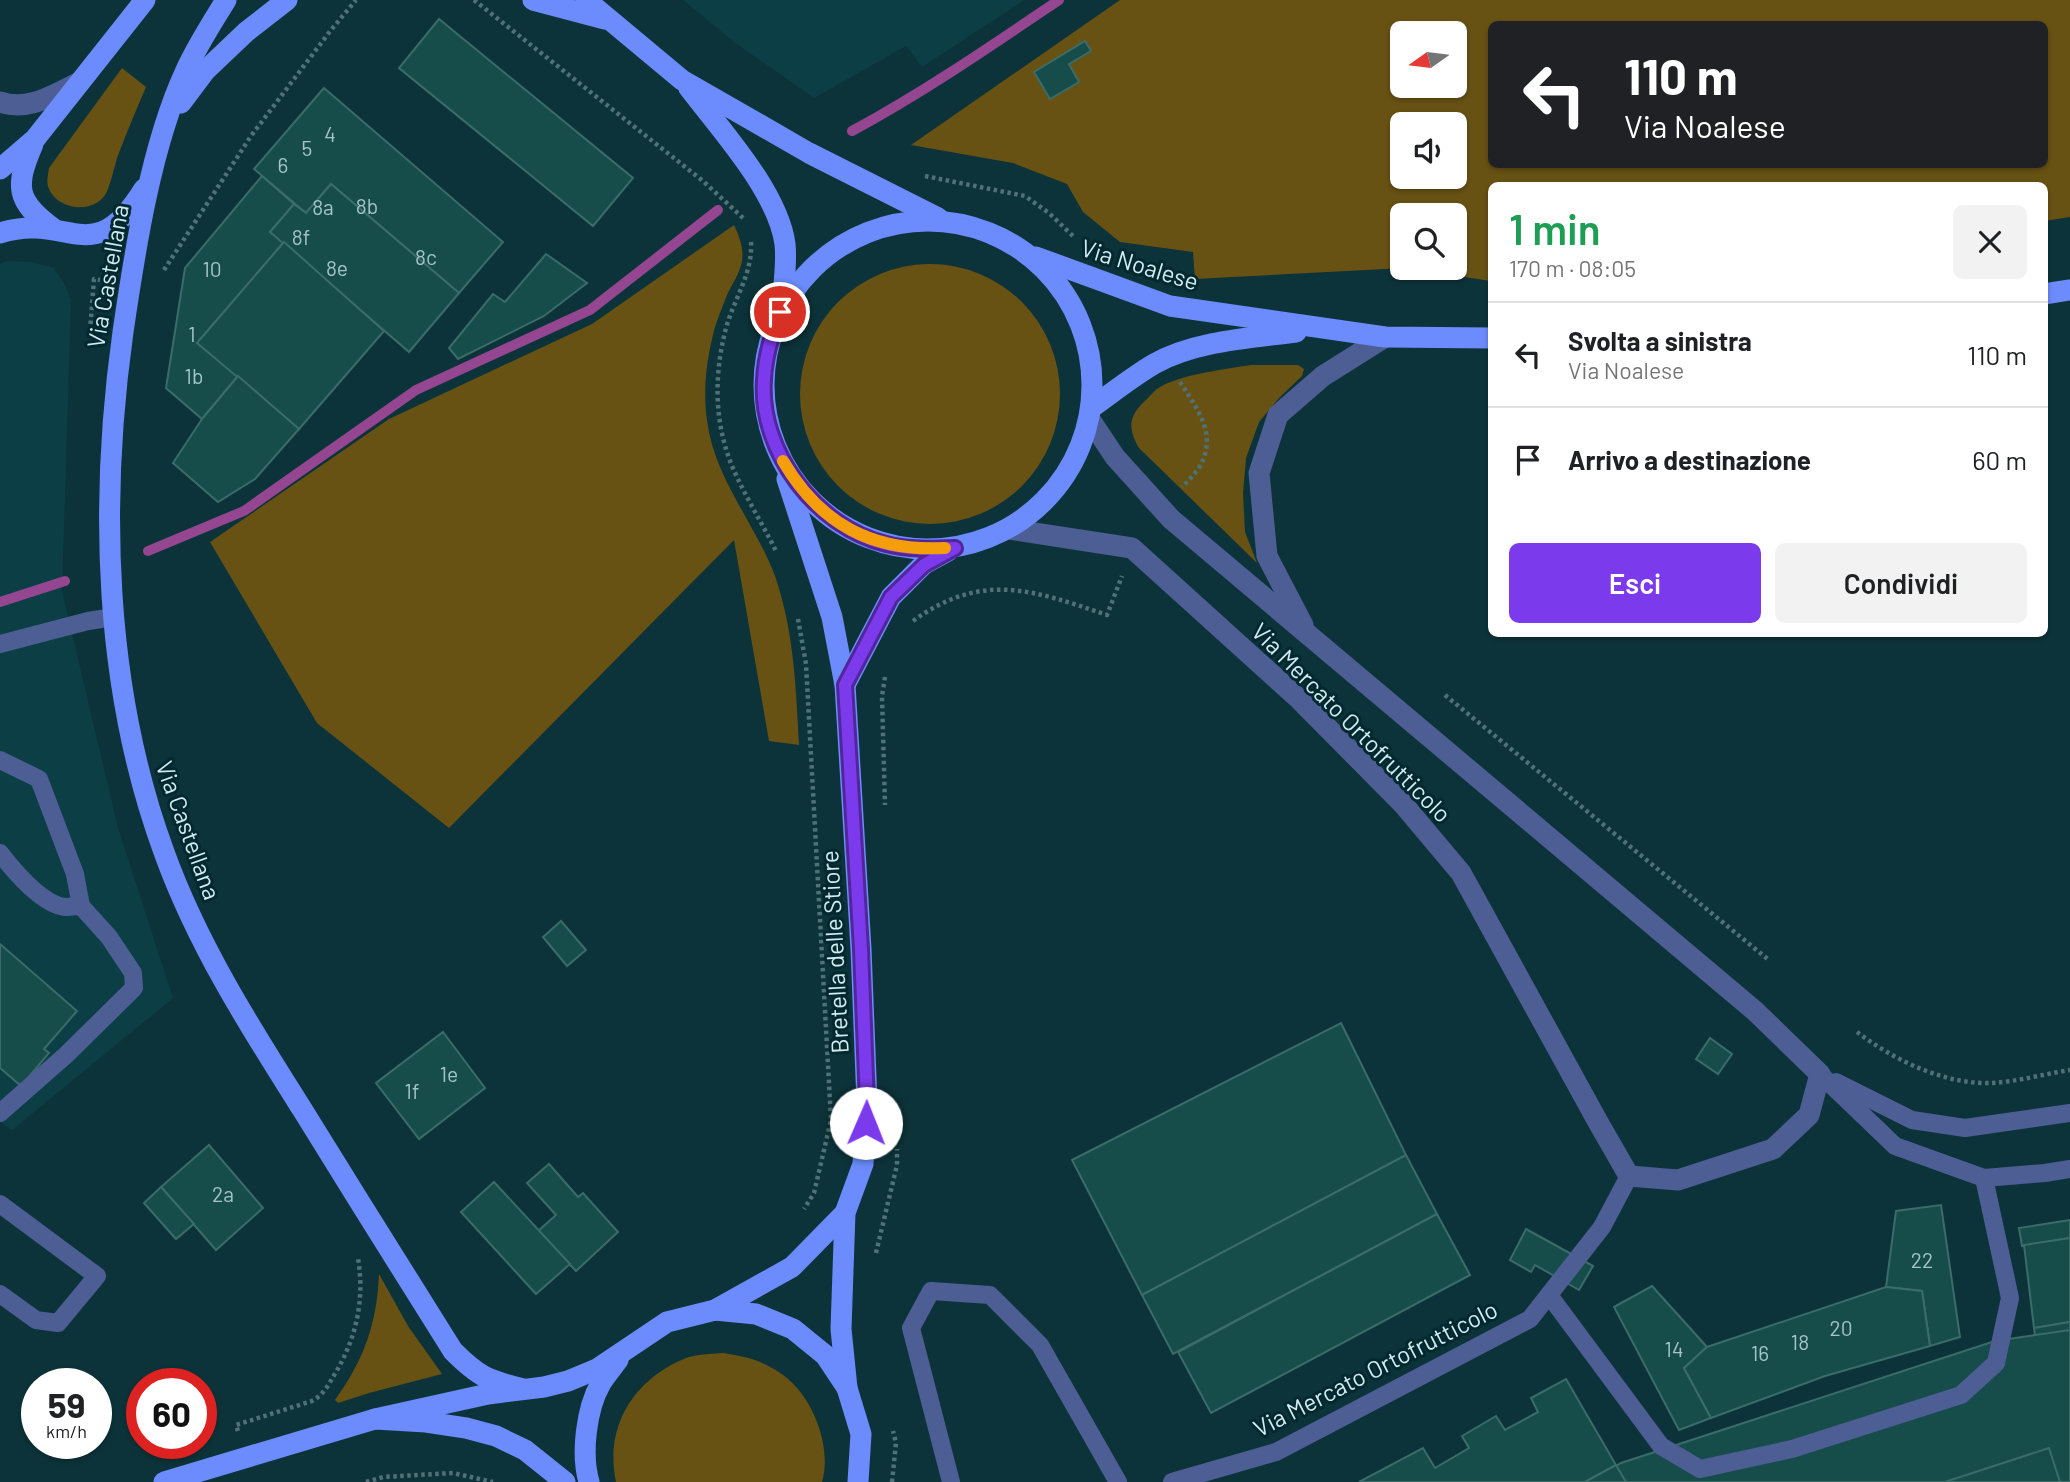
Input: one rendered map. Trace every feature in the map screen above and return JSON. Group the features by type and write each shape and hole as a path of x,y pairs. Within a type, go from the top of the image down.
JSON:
{"main road":[{"path":"0,169 35,139 145,0"},
{"path":"0,233 33,227 85,236 114,226 131,210 152,177 167,121 186,71 226,0"},
{"path":"167,121 205,71 246,32 287,0"},
{"path":"533,0 610,20"},
{"name":"Via Noalese","path":"586,0 682,80 809,153 943,220"},
{"name":"Via Noalese","path":"682,80 755,176 779,220 785,244 785,277 780,312 768,346 763,382 767,418 778,452 796,483 821,510 850,530 884,544 919,550 955,548 983,541 1009,529 1046,500 1074,462 1090,413 1092,365 1082,323 1060,286 1031,255"},
{"path":"35,139 20,181 23,195 29,208 55,230"},
{"name":"Via Castellana","path":"152,177 130,284 116,399 111,451 110,530 114,617 122,693 147,802 188,909 240,1009 453,1351 482,1376 523,1389"},
{"name":"Via Noalese","path":"780,312 797,284 820,260 847,241 877,228 910,220 943,220 974,226 1004,238 1031,255 1170,306 1385,337 1488,338"},
{"path":"2048,293 2070,290"},
{"name":"Via Noalese","path":"1090,413 1155,363 1175,355 1211,344 1319,328"},
{"name":"Bretella delle Stiore","path":"778,452 832,617 845,685 867,1103 863,1164 845,1213 841,1329 847,1388"},
{"path":"845,685 891,597 924,565 955,548"},
{"name":"Bretella delle Stiore","path":"715,1310 792,1267 845,1213"},
{"name":"Via Castellana","path":"375,1419 455,1400 568,1381 597,1369 667,1322 715,1310 756,1314 793,1329 825,1355 847,1388 861,1434 858,1482"},
{"name":"Via Castellana","path":"589,1482 585,1468 586,1425 600,1384 626,1350"},
{"path":"164,1482 375,1419 426,1422 496,1436 525,1450 565,1482"}],"street":[{"path":"0,102 19,105 36,103 80,82"},
{"name":"Via Mercato Ortofrutticolo","path":"1307,634 1267,556 1259,473 1278,415 1323,376 1385,337"},
{"name":"Via Mercato Ortofrutticolo","path":"1090,413 1115,457 1171,519 1755,1012 1820,1074"},
{"path":"1009,529 1132,548"},
{"name":"Via Mercato Ortofrutticolo","path":"1132,548 1298,699 1402,804 1461,873 1629,1175"},
{"path":"1629,1175 1678,1180 1773,1149 1809,1115 1820,1074"}],"lane":[{"path":"0,644 114,617"},
{"path":"0,760 39,779 75,874 81,906 109,937 133,973 134,988 0,1113"},
{"path":"0,853 15,873 51,902 65,907 81,906"},
{"path":"1820,1074 1912,1120 1965,1128 2070,1113"},
{"name":"Via Mercato Ortofrutticolo","path":"1820,1074 1895,1146 1984,1178 2070,1169"},
{"name":"Via Mercato Ortofrutticolo","path":"1172,1482 1276,1452 1530,1319 1602,1227 1629,1175"},
{"path":"1549,1295 1661,1446 1700,1469 1793,1449 1961,1395 1996,1363 2010,1298 1984,1178"},
{"path":"0,1204 97,1276 58,1323 36,1320 0,1294"},
{"path":"951,1482 911,1328 932,1291 990,1295 1040,1345 1118,1482"}],"path":[{"path":"160,280 251,136 356,0"},
{"path":"474,0 719,195 743,218 748,228"},
{"path":"912,174 1024,196 1049,213 1074,237"},
{"path":"751,240 750,266 727,325 716,395 727,453 736,476 780,560"},
{"path":"1161,508 1200,467 1208,444 1205,422 1178,378 1175,355"},
{"path":"905,626 932,607 968,593 1017,589 1049,595 1107,615 1132,548"},
{"path":"797,612 806,664 831,1120 814,1193 802,1212"},
{"path":"885,806 882,695 886,672"},
{"path":"1446,695 1770,961"},
{"path":"1857,1032 1880,1049 1910,1064 1942,1076 1969,1081 1991,1083 2070,1070"},
{"path":"875,1257 897,1165 897,1137"},
{"path":"247,1458 236,1425 318,1398 342,1362 353,1340 357,1318 360,1269 356,1247"},
{"path":"889,1419 896,1443 892,1482"},
{"path":"366,1482 383,1477 453,1473 493,1482"}],"shaded area":[{"path":"683,0 1024,0 922,67 906,46 814,98 734,42"},
{"path":"1120,0 2070,0 2070,217 2048,220 2048,182 1488,182 1488,281 1467,277 1467,203 1390,203 1390,269 1195,279 1193,252 1120,242 1083,212 1067,184 1013,163 911,145"},
{"path":"122,68 146,87 117,158 109,187 105,195 92,205 67,205 53,196 49,189 49,168"},
{"path":"734,225 742,247 742,261 714,330 705,388 707,420 711,441 726,481 767,556 781,597 793,660 799,745 769,741 734,540 449,828 317,723 210,542 389,419 592,324"},
{"path":"6,261 31,262 54,268 71,300 62,591 118,828 173,998 12,1130 0,1122 0,264"},
{"path":"930,264 980,274 1002,286 1022,302 1038,322 1050,344 1060,394 1050,444 1038,466 1022,486 1002,502 980,514 930,524 880,514 858,502 838,486 822,466 810,444 800,394 810,344 822,322 838,302 858,286 880,274"},
{"path":"1251,365 1298,365 1304,369 1302,376 1259,422 1246,458 1243,493 1245,532 1257,563 1139,448 1132,429 1135,412 1165,384 1202,373"},
{"path":"379,1274 408,1326 442,1374 338,1403 335,1400 354,1370 372,1325"},
{"path":"723,1353 747,1357 764,1364 782,1374 797,1388 813,1412 822,1440 825,1455 822,1482 616,1482 613,1461 619,1424 638,1392 651,1378 686,1358"}],"building":[{"path":"439,19 633,178 593,226 399,68"},
{"path":"1085,41 1091,51 1069,64 1079,82 1050,99 1034,72"},
{"path":"324,88 503,242 459,293 331,184 306,213 254,169"},
{"path":"262,176 294,204 270,232 284,242 197,343 238,376 202,419 166,388 185,268"},
{"path":"331,184 459,293 409,352 270,232 294,204 306,213"},
{"path":"284,242 384,331 299,429 197,343"},
{"path":"546,254 587,283 544,316 458,359 449,348 493,294 505,302"},
{"path":"238,376 299,429 255,479 218,502 173,463 202,419"},
{"path":"561,921 586,950 567,966 543,937"},
{"path":"0,944 77,1011 44,1049 49,1053 21,1086 0,1068"},
{"path":"1341,1023 1406,1155 1142,1295 1072,1160"},
{"path":"443,1032 485,1088 419,1139 376,1083"},
{"path":"1710,1038 1732,1054 1718,1074 1696,1059"},
{"path":"209,1145 263,1208 216,1250 161,1187"},
{"path":"1406,1155 1437,1214 1173,1354 1142,1295"},
{"path":"549,1164 578,1197 583,1193 618,1232 576,1271 538,1231 556,1215 527,1183"},
{"path":"494,1182 570,1264 536,1294 461,1212"},
{"path":"161,1187 194,1224 176,1239 144,1203"},
{"path":"1941,1205 1960,1337 1930,1346 1922,1291 1886,1287 1896,1211"},
{"path":"1437,1214 1470,1275 1211,1413 1178,1352"},
{"path":"2070,1220 2070,1238 2022,1246 2019,1228"},
{"path":"1526,1229 1593,1266 1579,1290 1535,1265 1531,1272 1510,1260"},
{"path":"2070,1238 2070,1322 2034,1328 2024,1245"},
{"path":"1652,1286 1707,1347 1684,1368 1711,1418 1679,1430 1614,1307"},
{"path":"1886,1287 1922,1291 1930,1346 1825,1376 1711,1418 1684,1368 1707,1347"},
{"path":"2070,1322 2070,1371 2040,1376 2034,1328"},
{"path":"2070,1330 2070,1482 1589,1482 1621,1463 1995,1341"},
{"path":"1566,1379 1616,1465 1585,1482 1359,1482 1423,1448 1435,1468 1469,1448 1462,1436 1496,1416 1505,1430 1538,1412 1531,1398"},
{"path":"2049,1448 2060,1482 1945,1482"},
{"path":"1616,1465 1626,1482 1585,1482"}],"waterway":[{"path":"852,131 931,85 1059,0"},
{"path":"148,551 244,511 416,390 590,310 718,210"},
{"path":"0,602 65,581"}],"slow traffic":[{"path":"783,461 796,483 821,510 850,530 884,544 919,550 945,548"}],"route":[{"path":"780,312 768,346 763,382 767,418 778,452 796,483 821,510 850,530 884,544 919,550 955,548 924,565 891,597 845,685 861,949 866,1123"}]}
